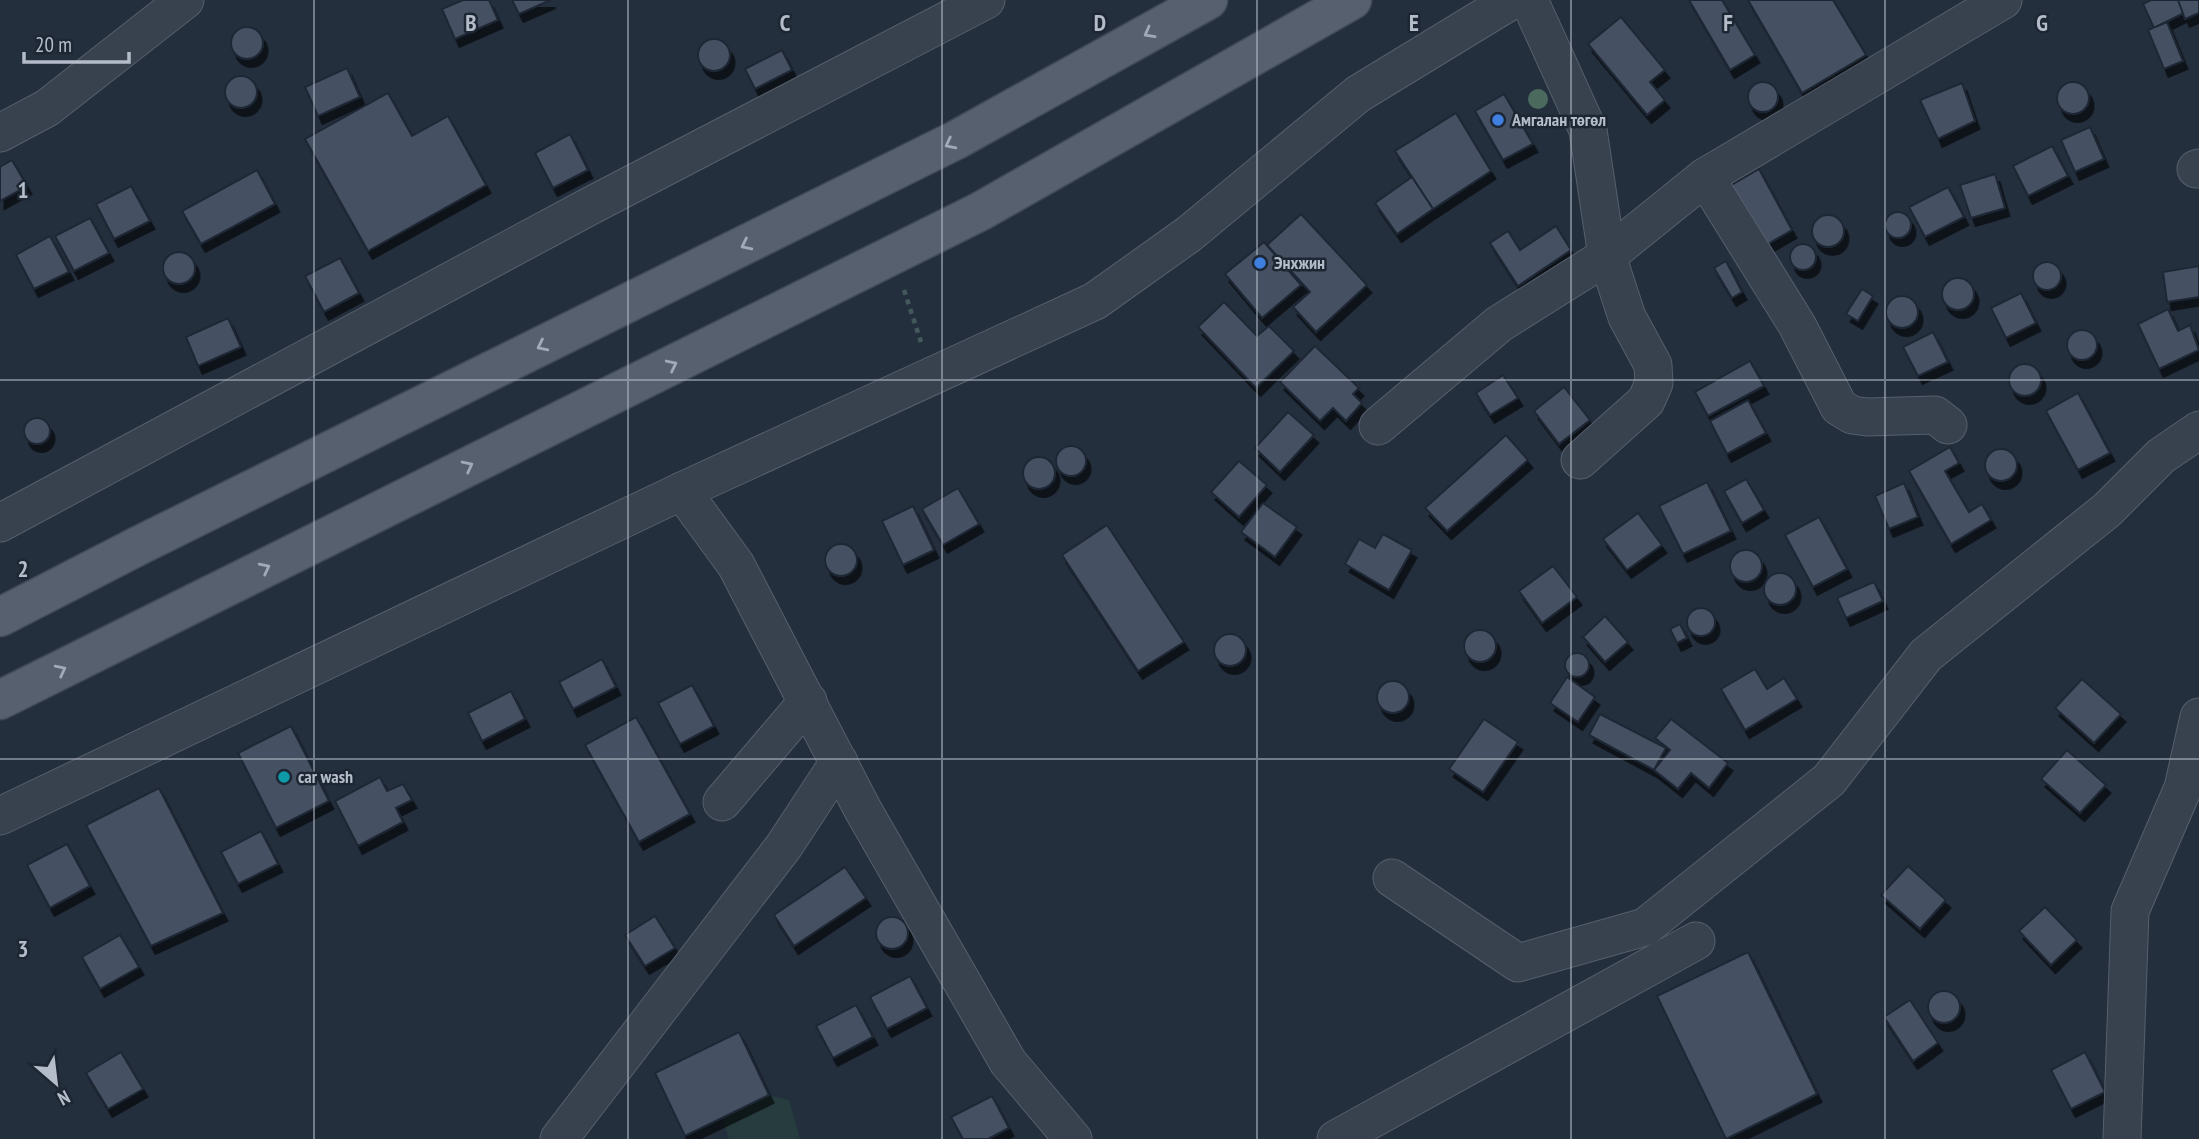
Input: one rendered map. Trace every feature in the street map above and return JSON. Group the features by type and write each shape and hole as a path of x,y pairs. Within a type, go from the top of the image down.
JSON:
{"main road":[{"path":"0,617 944,146 1208,0"},
{"path":"0,700 981,211 1352,0"}],"street":[{"path":"0,133 47,108 185,0"},
{"path":"0,523 592,205 986,0"},
{"path":"0,816 681,491 1095,301 1189,234 1358,94 1512,0"},
{"path":"1530,0 1588,130 1607,256 1627,317 1653,365 1654,383 1646,401 1580,460"},
{"path":"1378,426 1499,324 1607,256 1705,177 2003,0"},
{"path":"1705,177 1797,325 1839,407 1853,415 1867,417 1935,415 1948,425"},
{"path":"1392,878 1518,963 1645,927 1829,780 1926,655 2107,510 2161,456 2199,430"},
{"path":"681,491 736,565 863,810 1008,1062 1073,1139"},
{"path":"722,802 808,701"},
{"path":"2122,1139 2130,911 2183,788 2199,717"},
{"path":"559,1139 784,846 839,762"},
{"path":"1336,1139 1696,942"}],"path":[{"path":"893,255 932,376"}],"green space":[{"path":"760,1093 789,1100 800,1139 729,1139 722,1118"}],"building":[{"path":"463,0 489,0 498,20 455,39 442,9"},
{"path":"512,0 551,0 519,14"},
{"path":"1689,0 1722,0 1755,55 1730,70"},
{"path":"1748,0 1833,0 1866,55 1802,93"},
{"path":"2151,0 2178,0 2184,13 2154,28 2143,4"},
{"path":"2178,0 2199,0 2199,13 2185,19"},
{"path":"1621,17 1665,70 1650,82 1665,100 1647,115 1588,44"},
{"path":"2167,22 2183,61 2164,69 2148,30"},
{"path":"247,27 258,32 263,43 258,54 247,59 236,54 231,43 236,32"},
{"path":"714,39 725,44 730,55 725,66 714,71 703,66 698,55 703,44"},
{"path":"782,50 792,70 755,89 745,69"},
{"path":"347,68 360,97 318,116 305,87"},
{"path":"241,76 252,81 257,92 252,103 241,108 230,103 225,92 230,81"},
{"path":"1763,82 1773,87 1778,97 1773,107 1763,112 1753,107 1748,97 1753,87"},
{"path":"2073,82 2084,87 2089,98 2084,109 2073,114 2062,109 2057,98 2062,87"},
{"path":"1962,83 1975,121 1938,139 1920,100"},
{"path":"388,93 412,136 448,116 486,185 368,251 305,139"},
{"path":"1504,94 1533,144 1503,160 1475,111"},
{"path":"1456,113 1491,171 1433,209 1395,151"},
{"path":"2090,127 2104,159 2075,172 2061,140"},
{"path":"570,134 588,170 553,188 535,153"},
{"path":"2052,146 2068,176 2028,196 2013,166"},
{"path":"12,160 27,186 0,201 0,167"},
{"path":"1759,169 1792,230 1761,248 1728,187"},
{"path":"257,170 275,204 201,244 182,211"},
{"path":"1995,174 2005,208 1971,218 1960,185"},
{"path":"1412,177 1433,209 1397,234 1375,203"},
{"path":"131,186 150,221 114,239 96,204"},
{"path":"1948,187 1964,217 1925,237 1909,207"},
{"path":"1898,212 1907,216 1911,225 1907,234 1898,238 1889,234 1885,225 1889,216"},
{"path":"1301,214 1367,285 1316,332 1293,307 1310,292 1267,245"},
{"path":"1828,215 1839,220 1844,231 1839,242 1828,247 1817,242 1812,231 1817,220"},
{"path":"90,218 109,253 74,271 55,236"},
{"path":"1556,226 1571,250 1518,286 1490,243 1508,231 1520,250"},
{"path":"50,236 69,272 34,289 16,255"},
{"path":"1264,242 1301,285 1262,318 1225,274"},
{"path":"1803,244 1812,248 1816,257 1812,266 1803,270 1794,266 1790,257 1794,248"},
{"path":"179,252 190,257 195,268 190,279 179,284 168,279 163,268 168,257"},
{"path":"340,258 359,293 324,312 305,276"},
{"path":"1726,261 1742,292 1732,298 1714,268"},
{"path":"2047,262 2057,266 2061,276 2057,286 2047,290 2037,286 2033,276 2037,266"},
{"path":"2199,266 2199,297 2167,302 2163,272"},
{"path":"1958,278 1969,283 1974,294 1969,305 1958,310 1947,305 1942,294 1947,283"},
{"path":"1862,289 1873,296 1858,321 1846,314"},
{"path":"2021,293 2036,323 2006,338 1991,308"},
{"path":"1902,296 1913,301 1918,312 1913,323 1902,328 1891,323 1886,312 1891,301"},
{"path":"1224,302 1257,336 1269,326 1294,351 1256,388 1198,327"},
{"path":"2168,309 2178,331 2190,325 2199,350 2159,369 2138,324"},
{"path":"228,318 241,347 198,366 186,337"},
{"path":"2082,330 2088,331 2096,339 2096,351 2088,359 2082,360 2076,359 2068,351 2067,345 2068,339 2076,331"},
{"path":"1933,332 1948,362 1918,376 1903,347"},
{"path":"1315,346 1359,388 1353,394 1362,403 1346,421 1333,408 1320,421 1280,382"},
{"path":"1750,361 1764,386 1708,416 1695,392"},
{"path":"2025,364 2036,369 2041,380 2036,391 2025,396 2014,391 2009,380 2014,369"},
{"path":"1503,375 1518,398 1490,415 1476,393"},
{"path":"1564,387 1590,420 1559,444 1534,411"},
{"path":"2078,393 2110,453 2078,470 2046,411"},
{"path":"1748,400 1766,433 1727,454 1710,421"},
{"path":"1288,412 1314,435 1280,472 1255,448"},
{"path":"37,418 46,422 50,431 46,440 37,444 28,440 24,431 28,422"},
{"path":"1506,435 1528,460 1447,531 1425,508"},
{"path":"1071,446 1082,450 1086,461 1082,472 1071,476 1060,472 1056,461 1060,450"},
{"path":"1950,447 1959,463 1945,471 1969,512 1982,504 1991,520 1951,544 1909,471"},
{"path":"2001,449 2012,454 2017,465 2012,476 2001,481 1990,476 1985,465 1990,454"},
{"path":"1039,457 1050,462 1055,473 1050,484 1039,489 1028,484 1023,473 1028,462"},
{"path":"1239,461 1267,485 1239,517 1211,492"},
{"path":"1746,479 1764,510 1742,523 1724,491"},
{"path":"1707,482 1731,531 1683,554 1659,506"},
{"path":"1904,483 1918,517 1889,529 1875,496"},
{"path":"958,488 979,524 943,545 922,509"},
{"path":"1263,503 1297,527 1275,557 1241,532"},
{"path":"913,506 934,550 903,565 882,521"},
{"path":"1638,513 1662,545 1627,570 1603,539"},
{"path":"1819,517 1847,569 1813,587 1785,535"},
{"path":"1107,525 1184,642 1138,671 1062,555"},
{"path":"1383,534 1412,550 1389,590 1345,564 1359,539 1375,548"},
{"path":"841,544 852,549 857,560 852,571 841,576 830,571 825,560 830,549"},
{"path":"1746,550 1757,555 1762,566 1757,577 1746,582 1735,577 1730,566 1735,555"},
{"path":"1553,566 1577,597 1542,623 1519,591"},
{"path":"1780,573 1791,578 1796,589 1791,600 1780,605 1769,600 1764,589 1769,578"},
{"path":"1874,582 1883,601 1846,618 1837,598"},
{"path":"1701,608 1711,612 1715,622 1711,632 1701,636 1691,632 1687,622 1691,612"},
{"path":"1605,616 1628,642 1605,662 1583,637"},
{"path":"1680,624 1687,638 1677,643 1670,629"},
{"path":"1480,630 1491,635 1496,646 1491,657 1480,662 1469,657 1464,646 1469,635"},
{"path":"1230,634 1241,639 1246,650 1241,661 1230,666 1219,661 1214,650 1219,639"},
{"path":"1577,653 1588,660 1589,665 1582,676 1577,677 1566,670 1565,665 1572,654"},
{"path":"602,659 616,687 573,709 559,682"},
{"path":"1755,669 1767,689 1784,678 1797,699 1745,730 1721,689"},
{"path":"1567,677 1595,697 1578,722 1550,703"},
{"path":"2082,679 2121,714 2094,743 2055,708"},
{"path":"1393,681 1404,686 1409,697 1404,708 1393,713 1382,708 1377,697 1382,686"},
{"path":"692,685 714,726 680,744 658,703"},
{"path":"511,691 525,719 482,741 468,713"},
{"path":"1600,714 1666,748 1654,770 1589,735"},
{"path":"636,717 690,814 639,842 585,745"},
{"path":"1484,719 1518,742 1483,792 1449,769"},
{"path":"1671,719 1728,763 1709,788 1691,773 1678,789 1654,770 1670,750 1655,738"},
{"name":"car wash","path":"291,726 329,801 276,828 238,753"},
{"path":"2067,750 2106,785 2080,813 2041,779"},
{"path":"380,777 387,791 403,784 412,800 396,808 403,822 358,846 335,801"},
{"path":"159,788 223,913 151,946 86,825"},
{"path":"261,831 278,864 238,884 221,852"},
{"path":"67,844 90,886 50,908 27,865"},
{"path":"1908,866 1946,900 1920,929 1881,895"},
{"path":"845,867 866,898 794,946 774,915"},
{"path":"2045,907 2077,940 2051,965 2019,931"},
{"path":"655,916 675,948 645,966 625,935"},
{"path":"892,917 903,922 908,933 903,944 892,949 881,944 876,933 881,922"},
{"path":"120,935 139,967 100,989 82,957"},
{"path":"1748,952 1817,1094 1726,1139 1657,996"},
{"path":"910,976 927,1008 887,1029 870,997"},
{"path":"1944,991 1955,996 1960,1007 1955,1018 1944,1023 1933,1018 1928,1007 1933,996"},
{"path":"1910,1000 1938,1043 1913,1061 1884,1017"},
{"path":"856,1005 873,1037 833,1058 816,1026"},
{"path":"739,1032 769,1095 685,1136 655,1073"},
{"path":"121,1052 143,1089 108,1109 86,1073"},
{"path":"2085,1052 2105,1092 2071,1109 2051,1070"},
{"path":"992,1096 1009,1128 988,1139 963,1139 951,1117"}],"place":[{"name":"Амгалан төгөл","path":"1498,120"},
{"name":"Энхжин","path":"1260,263"},
{"name":"car wash","path":"284,777"}]}
